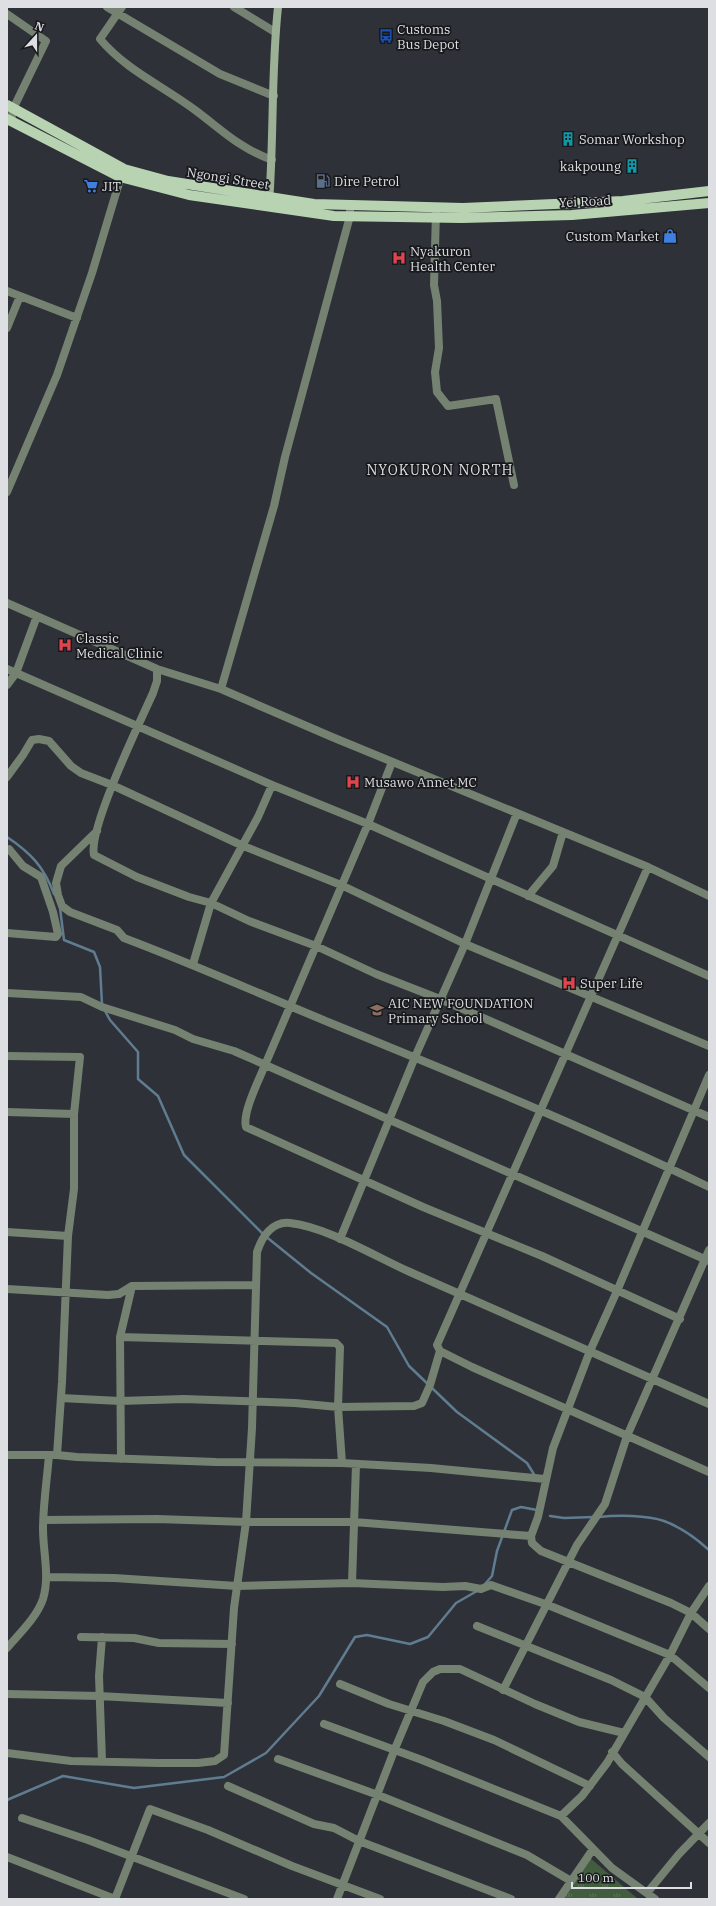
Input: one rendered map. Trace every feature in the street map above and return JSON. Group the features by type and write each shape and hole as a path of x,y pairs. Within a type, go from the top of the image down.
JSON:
{"main road":[{"name":"Ngongi Street","path":"10,107 122,173"},
{"name":"Ngongi Street","path":"9,120 122,173 168,181 269,203 315,215 350,216 436,212"},
{"name":"Yei Road","path":"462,213 623,201 709,191"},
{"name":"Yei Road","path":"462,213 584,215 709,202"},
{"name":"Ngongi Street","path":"269,203 314,204 462,213"}],"street":[{"path":"107,7 120,11 220,74 274,96"},
{"path":"234,7 275,32"},
{"path":"269,203 272,160 275,32 278,7"},
{"path":"120,11 100,39 109,50 136,72 194,110 230,139 252,153 272,160"},
{"path":"7,14 46,41 10,107 9,120"},
{"path":"7,492 38,415 57,375 122,173"},
{"path":"221,689 274,506 285,457 350,216 350,206"},
{"path":"436,212 434,285 437,300 439,348 435,372 437,392 448,406 496,399 514,485"},
{"path":"7,292 76,318"},
{"path":"7,328 20,296"},
{"path":"7,603 157,669 221,689 392,762 648,867 709,896"},
{"path":"7,685 16,673 37,616"},
{"path":"7,669 272,785 368,824 709,976"},
{"path":"157,669 157,680 154,693 112,785 97,831 92,850 98,859 137,877 189,897 211,903 248,920 316,946 376,974 440,999 709,1117"},
{"path":"7,777 32,740 39,739 49,741 71,766 81,773 112,785 241,845 341,885 465,944 709,1046"},
{"path":"392,762 368,824 265,1065 251,1100 245,1123 246,1127 486,1234 542,1256 680,1319"},
{"path":"193,964 211,903 241,845 258,817 272,785"},
{"path":"340,1239 415,1057 465,944 517,813"},
{"path":"97,831 61,866 56,883 58,895 62,906 70,912 116,930 124,938 193,964 541,1109 709,1186"},
{"path":"528,896 553,866 563,832"},
{"path":"7,850 9,849 22,866 41,877 53,912 58,934 56,937 7,933"},
{"path":"61,1398 120,1401 184,1399 252,1401 338,1407 414,1406 422,1403 430,1385 440,1350 438,1345 440,1336 460,1294 566,1054 590,995 619,935 648,867"},
{"path":"7,993 81,997 102,1007 175,1030 193,1039 234,1051 707,1260"},
{"path":"7,1056 80,1057 74,1114 74,1189 68,1236 61,1398 44,1520 44,1562 47,1577 43,1600 29,1622 7,1648"},
{"path":"709,1075 590,1351 553,1448 545,1479 538,1517 531,1536 532,1543 536,1548 568,1563 671,1603 690,1613 709,1629"},
{"path":"7,1112 74,1114"},
{"path":"7,1752 65,1760 198,1763 220,1759 224,1755 237,1586 246,1522 250,1462 257,1252 264,1235 276,1226 289,1223 340,1239 460,1294 709,1404"},
{"path":"7,1232 68,1236"},
{"path":"503,1690 548,1605 577,1545 605,1504 627,1436 651,1379 707,1260 709,1250"},
{"path":"7,1290 119,1294 132,1286 255,1285"},
{"path":"121,1459 120,1337 132,1286"},
{"path":"120,1337 339,1345 338,1407 342,1463"},
{"path":"440,1350 568,1410 709,1472"},
{"path":"7,1455 53,1455 121,1459 342,1463 356,1465 431,1468 545,1479"},
{"path":"352,1582 356,1465"},
{"path":"44,1520 157,1519 246,1522 354,1522 531,1536"},
{"path":"47,1577 114,1578 237,1586 352,1582 443,1587 465,1586 481,1589 491,1585 548,1605 670,1655 709,1688"},
{"path":"561,1816 590,1786 612,1752 670,1655 690,1613 709,1586"},
{"path":"477,1626 611,1680 645,1697 664,1718 709,1757"},
{"path":"81,1637 102,1636 134,1638 159,1643 232,1644"},
{"path":"102,1636 99,1696 102,1761"},
{"path":"337,1899 411,1710 423,1682 433,1672 440,1669 460,1669 503,1690 579,1722 624,1733"},
{"path":"340,1684 389,1704 411,1710 494,1740 590,1786"},
{"path":"7,1694 99,1696 228,1703"},
{"path":"324,1724 561,1816 624,1878 655,1899"},
{"path":"612,1752 622,1764 709,1843"},
{"path":"278,1759 378,1795 527,1855 571,1881"},
{"path":"228,1786 307,1822 334,1828 359,1841 511,1899"},
{"path":"7,1857 115,1899 150,1809 208,1830 292,1866 380,1899"},
{"path":"22,1818 39,1822 244,1899"},
{"path":"647,1893 709,1823"},
{"path":"559,1899 593,1849"}],"green space":[{"path":"589,1857 638,1899 560,1899"}],"waterway":[{"path":"7,837 36,861 46,876 54,894"},
{"path":"60,908 64,940 94,952 100,967 102,1004"},
{"path":"105,1011 110,1020 138,1052 138,1079 158,1096 184,1155 264,1235 311,1273 387,1327 409,1366 457,1412 527,1463 535,1476"},
{"path":"485,1584 492,1576 497,1551 512,1510 521,1507 537,1510"},
{"path":"550,1516 564,1518 594,1517"},
{"path":"599,1517 632,1516 664,1521 688,1534 709,1550"},
{"path":"7,1800 63,1776 134,1788 224,1777 266,1753 319,1696 355,1637 367,1635 410,1644 428,1637 456,1603 477,1591"}],"place":[{"name":"Customs Bus Depot","path":"386,36"},
{"name":"Somar Workshop","path":"568,139"},
{"name":"kakpoung","path":"632,166"},
{"name":"Dire Petrol","path":"323,181"},
{"name":"JIT","path":"91,186"},
{"name":"Custom Market","path":"670,236"},
{"name":"Nyakuron Health Center","path":"399,258"},
{"name":"Classic Medical Clinic","path":"65,645"},
{"name":"Musawo Annet MC","path":"353,782"},
{"name":"Super Life","path":"569,983"},
{"name":"AIC NEW FOUNDATION Primary School","path":"377,1010"}],"district":[{"name":"NYOKURON NORTH","path":"440,470"}]}
